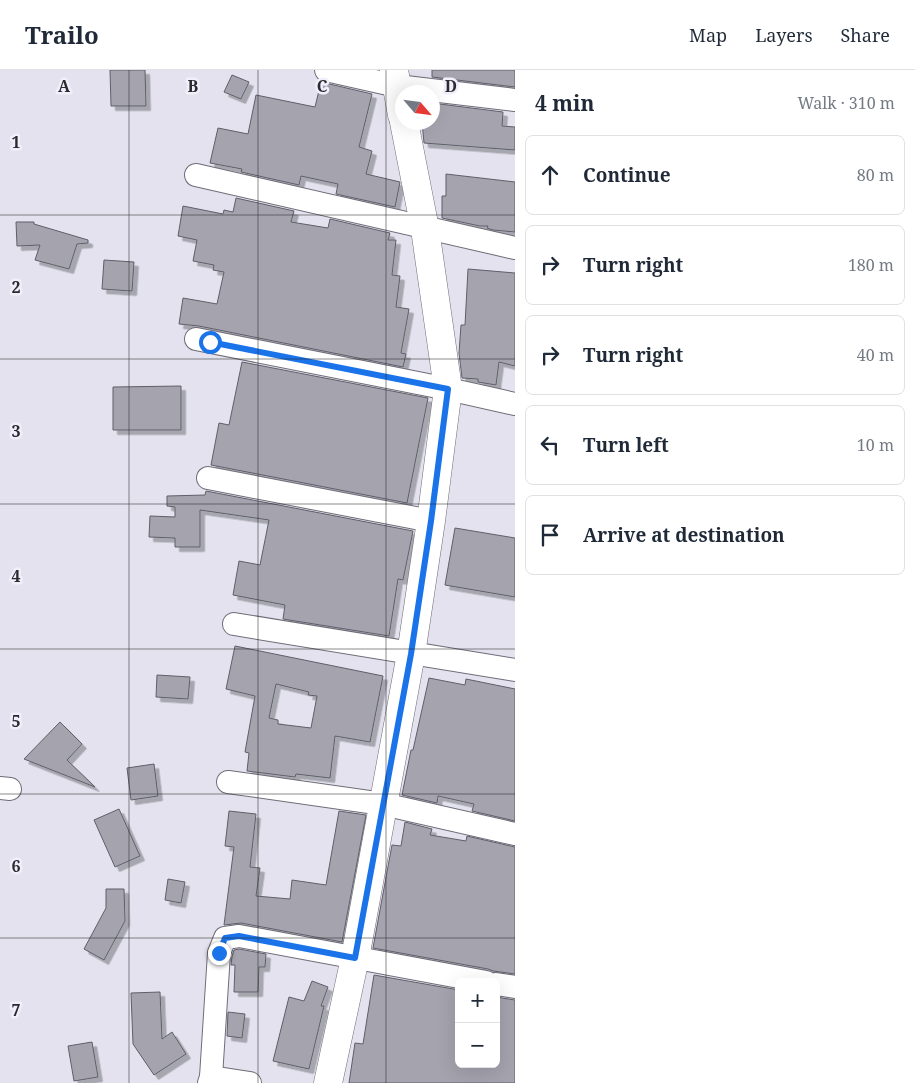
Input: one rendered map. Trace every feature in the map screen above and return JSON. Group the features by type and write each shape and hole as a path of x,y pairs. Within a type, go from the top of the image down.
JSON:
{"street":[{"path":"326,70 395,78 515,100"},
{"path":"328,1083 355,958 411,654 448,389 425,229 406,130"},
{"path":"196,175 425,229 515,248"},
{"path":"196,339 515,404"},
{"path":"208,478 431,521"},
{"path":"234,624 515,670"},
{"path":"228,782 383,804 515,834"},
{"path":"250,1083 210,1080 219,953 225,938 239,936 464,978"},
{"path":"500,985 515,987"}],"building":[{"path":"110,70 145,70 146,106 111,106"},
{"path":"432,70 515,70 515,87 432,77"},
{"path":"232,75 249,82 241,99 224,92"},
{"path":"321,82 372,94 359,147 372,151 366,174 400,182 395,207 336,194 338,184 301,176 299,185 241,172 242,169 210,163 218,128 248,134 256,95 315,107"},
{"path":"440,104 503,112 502,126 515,127 515,150 424,143 423,130 440,130"},
{"path":"446,174 515,182 515,232 493,230 487,228 488,226 442,218 442,196 446,196"},
{"path":"236,198 294,211 291,222 328,228 330,219 390,233 388,240 396,240 392,275 400,276 396,307 409,309 401,353 406,354 403,367 199,326 179,324 183,298 217,304 224,272 213,270 214,265 193,261 197,240 178,236 183,206 223,214 224,210 233,212"},
{"path":"16,222 34,222 34,224 88,240 88,243 77,244 69,269 35,260 40,245 17,246"},
{"path":"104,260 134,262 132,291 102,289"},
{"path":"468,269 515,273 515,366 499,362 496,385 478,382 478,379 462,378 459,353 461,325 465,325"},
{"path":"242,362 428,398 407,503 211,465 219,423 229,425"},
{"path":"181,386 181,430 113,430 113,387"},
{"path":"206,491 413,531 403,580 398,579 389,636 283,619 285,605 233,595 239,561 260,565 269,520 200,510 200,547 175,547 175,538 149,537 150,516 175,517 175,507 167,506 167,496 205,495"},
{"path":"455,528 515,538 515,597 445,585"},
{"path":"235,646 383,676 370,742 335,736 330,778 296,774 295,777 247,771 249,753 245,752 255,696 226,689","holes":["276,684 309,692 308,695 317,696 311,728 278,724 278,720 269,718"]},
{"path":"157,675 190,677 188,699 156,697"},
{"path":"429,678 465,685 466,679 515,689 515,821 472,811 474,804 438,796 437,803 402,795"},
{"path":"60,722 82,744 67,760 95,787 24,759"},
{"path":"154,764 158,796 131,800 127,768"},
{"path":"119,809 140,856 115,867 94,820"},
{"path":"229,811 256,814 250,867 260,868 256,896 290,899 292,880 326,885 339,811 366,815 342,942 241,923 224,925 234,847 225,846"},
{"path":"405,822 432,829 430,835 466,841 467,836 515,847 515,974 373,948 392,845 401,846"},
{"path":"168,879 185,882 181,903 165,900"},
{"path":"106,889 124,889 125,921 104,960 84,949 106,908"},
{"path":"239,949 266,954 265,967 259,967 258,992 234,992 235,965 231,965 232,956 234,950"},
{"path":"374,975 455,989 455,1068 500,1068 500,998 515,1000 515,1083 349,1083 355,1043 363,1044"},
{"path":"312,981 328,987 321,1006 324,1006 309,1069 273,1061 289,997 304,1001"},
{"path":"160,992 162,1039 172,1032 186,1054 154,1075 133,1044 131,993"},
{"path":"228,1012 245,1014 242,1038 227,1036"},
{"path":"92,1042 98,1077 74,1081 68,1046"}],"route":[{"path":"210,342 448,389 411,654 355,958 239,936 225,938 219,953"}]}
